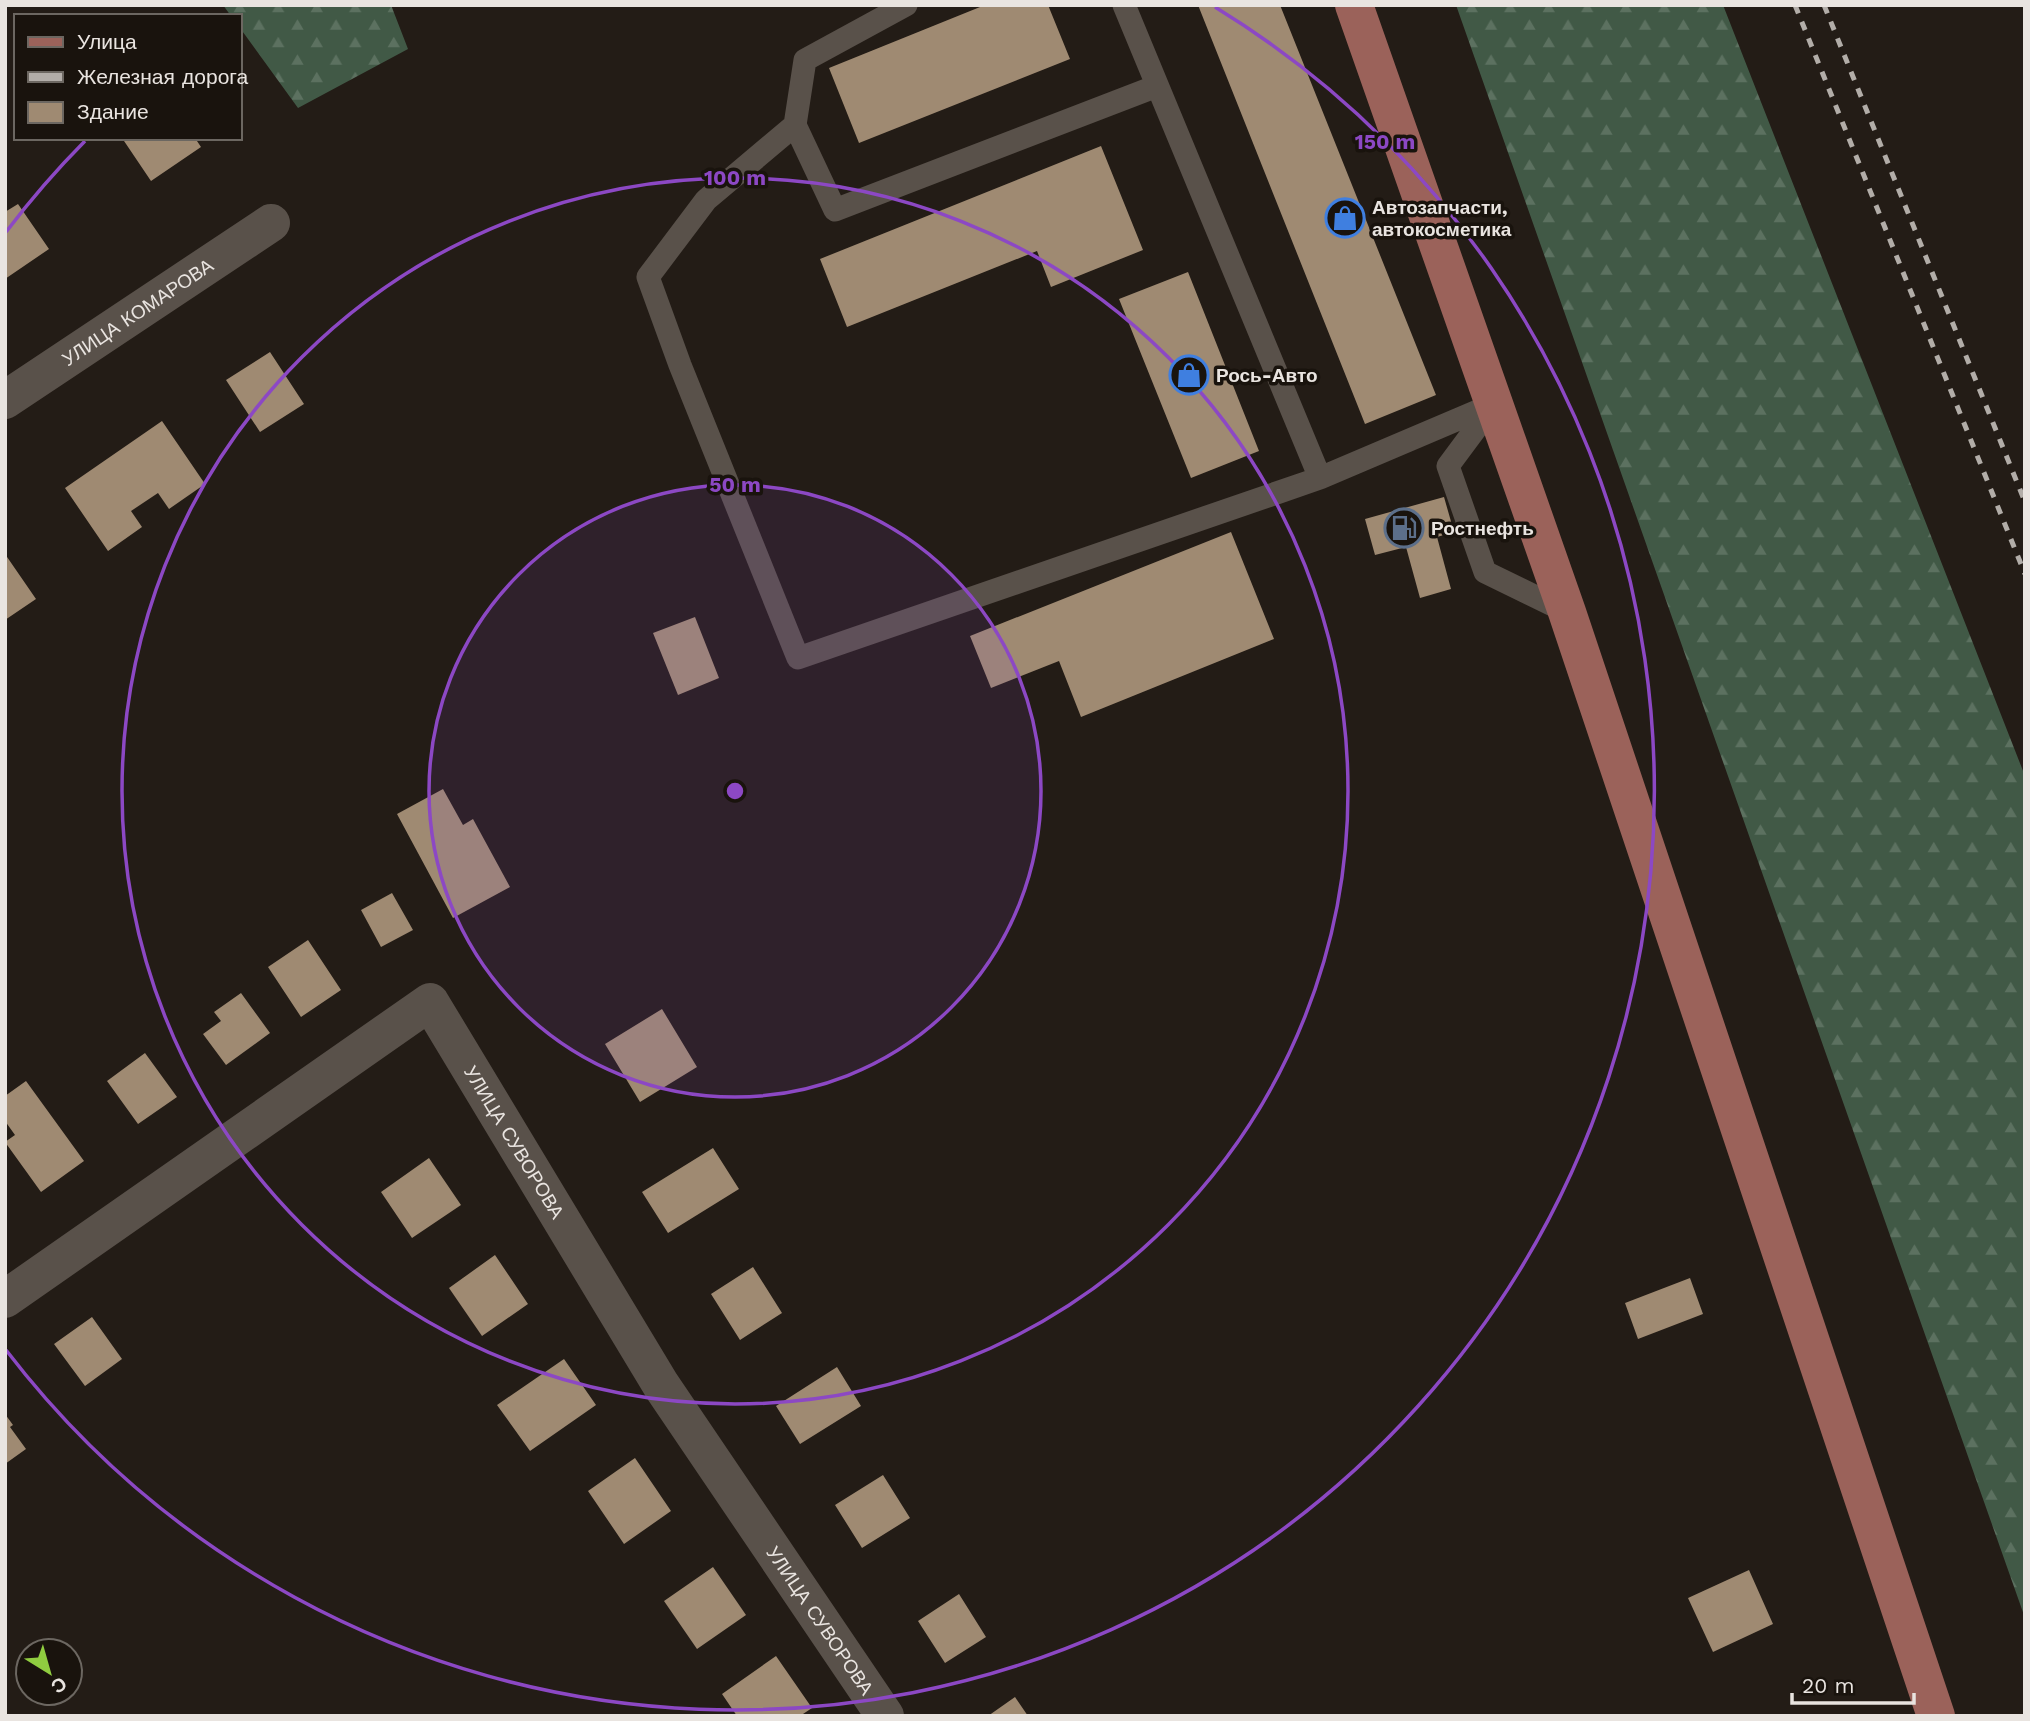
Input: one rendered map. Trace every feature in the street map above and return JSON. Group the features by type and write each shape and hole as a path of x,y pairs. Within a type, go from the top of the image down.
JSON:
{"main road":[{"path":"1354,5 1567,612 1936,1716"}],"street":[{"name":"УЛИЦА КОМАРОВА","path":"5,400 271,223"},
{"name":"УЛИЦА СУВОРОВА","path":"5,1299 430,1002 661,1385 885,1716"}],"lane":[{"path":"906,5 805,60 795,125 835,210 1157,86"},
{"path":"1124,5 1321,478"},
{"path":"795,125 706,200 648,276 680,365 798,658 1321,478 1494,404"},
{"path":"1494,404 1448,466 1452,478 1485,572 1567,612"}],"green space":[{"path":"223,5 391,5 408,49 298,108 242,31 242,14 230,14"},
{"path":"1456,5 1723,5 2025,776 2025,1618"}],"building":[{"path":"985,5 1048,5 1070,59 859,143 829,68"},
{"path":"1198,5 1280,5 1436,395 1365,424"},
{"path":"123,140 196,140 201,147 151,181"},
{"path":"1101,146 1143,250 1051,287 1037,251 847,327 820,259"},
{"path":"18,204 49,249 5,279 5,212"},
{"name":"Рось-Авто","path":"1188,272 1259,451 1191,478 1119,299"},
{"path":"270,352 304,404 260,432 226,380"},
{"path":"162,421 205,484 169,509 158,493 131,511 142,527 108,551 65,488"},
{"path":"1444,497 1454,532 1437,537 1451,589 1420,598 1406,547 1375,555 1365,519"},
{"path":"1231,532 1274,639 1081,717 1059,661 991,688 970,636"},
{"path":"5,554 36,599 5,620"},
{"path":"695,617 719,678 678,695 653,633"},
{"path":"443,789 463,825 473,819 510,887 453,918 397,814"},
{"path":"392,893 413,930 381,947 361,910"},
{"path":"308,940 341,990 301,1017 268,967"},
{"path":"241,993 270,1033 226,1065 203,1034 221,1021 214,1012"},
{"path":"662,1009 697,1067 640,1102 605,1044"},
{"path":"145,1053 177,1097 138,1124 107,1081"},
{"path":"26,1081 84,1161 41,1192 5,1142 15,1135 5,1121 5,1096"},
{"path":"713,1148 739,1189 668,1233 642,1192"},
{"path":"429,1158 461,1205 412,1238 381,1192"},
{"path":"495,1255 528,1304 482,1336 449,1288"},
{"path":"753,1267 782,1313 740,1340 711,1294"},
{"path":"1690,1278 1703,1314 1638,1339 1625,1303"},
{"path":"92,1317 122,1359 85,1386 54,1344"},
{"path":"564,1359 596,1405 530,1451 497,1405"},
{"path":"837,1367 861,1406 800,1444 776,1406"},
{"path":"5,1414 13,1425 10,1427 26,1449 5,1464"},
{"path":"635,1458 671,1511 624,1544 588,1491"},
{"path":"883,1475 910,1518 862,1548 835,1505"},
{"path":"713,1567 746,1615 697,1649 664,1601"},
{"path":"1749,1570 1773,1624 1713,1652 1688,1598"},
{"path":"959,1594 986,1637 945,1663 918,1621"},
{"path":"776,1656 812,1708 800,1716 737,1716 722,1694"},
{"path":"1015,1697 1028,1716 988,1716"}],"railway":[{"path":"1795,5 2025,574"},
{"path":"1824,5 2025,502"}],"place":[{"name":"Автозапчасти, автокосметика","path":"1345,218"},
{"name":"Рось-Авто","path":"1189,375"},
{"name":"Ростнефть","path":"1404,528"}]}
